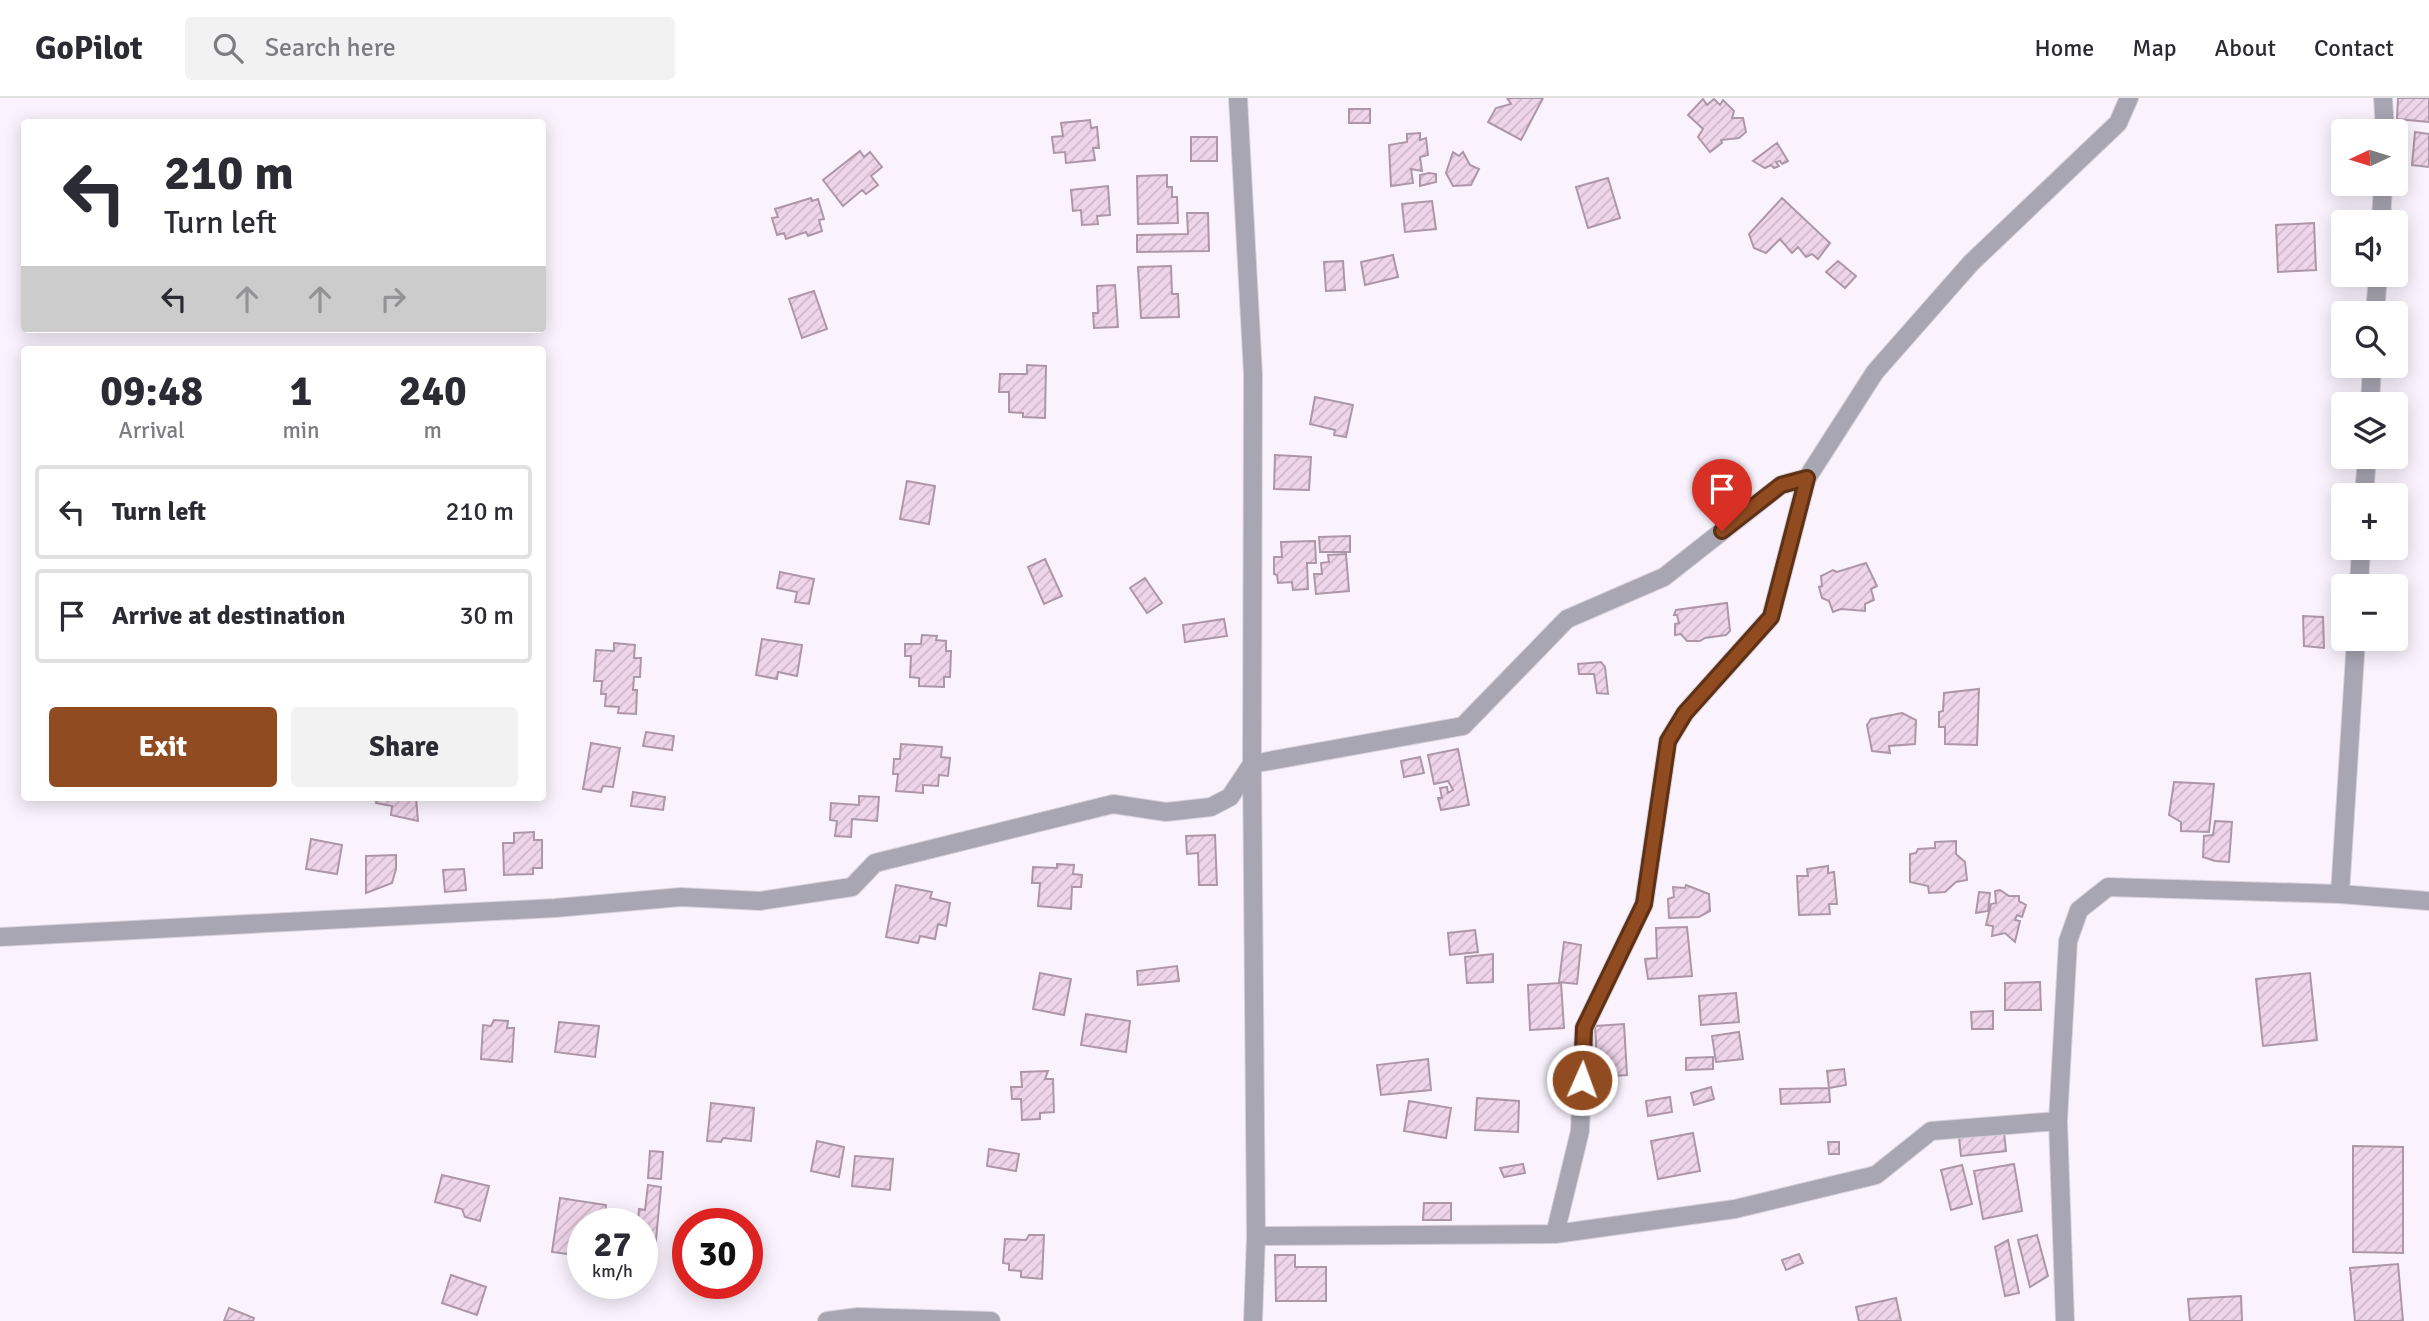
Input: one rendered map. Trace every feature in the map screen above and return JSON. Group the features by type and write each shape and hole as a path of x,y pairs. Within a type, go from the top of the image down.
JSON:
{"street":[{"path":"1238,98 1253,374 1252,764 1256,1236 1253,1321"},
{"path":"1555,1234 1580,1131 1584,1028 1644,904 1668,741 1685,713 1771,617 1807,478 1875,372 1971,263 2118,123 2129,98"},
{"path":"2383,98 2384,119"},
{"path":"0,937 555,908 681,897 760,901 852,887 875,863 1113,804 1166,812 1211,807 1230,797 1252,764 1463,726 1567,618 1664,577 1781,485 1807,478"},
{"path":"2340,894 2355,651"},
{"path":"2065,1321 2057,1121 2068,941 2078,910 2108,887 2340,894 2429,901"},
{"path":"1256,1236 1555,1234 1735,1209 1876,1175 1931,1131 2057,1121"},
{"path":"827,1321 858,1317 991,1321"}],"building":[{"path":"1507,98 1543,98 1521,140 1488,122 1496,108 1511,104"},
{"path":"2398,98 2429,98 2429,122 2397,119"},
{"path":"1703,99 1707,105 1714,99 1720,105 1723,100 1734,111 1732,118 1743,118 1746,132 1739,138 1721,140 1722,143 1710,152 1698,137 1703,129 1688,115"},
{"path":"1349,109 1370,109 1370,123 1349,123"},
{"path":"1090,120 1091,128 1097,127 1099,148 1093,148 1095,160 1066,163 1065,152 1054,153 1052,137 1063,136 1061,123"},
{"path":"2415,132 2429,134 2429,167 2412,165"},
{"path":"1420,133 1420,140 1426,138 1428,155 1420,157 1422,171 1411,169 1413,183 1391,186 1389,145 1407,142 1407,134"},
{"path":"1191,137 1217,137 1217,161 1191,161"},
{"path":"1777,143 1788,161 1782,164 1780,161 1776,162 1779,166 1774,168 1771,165 1765,168 1753,161"},
{"path":"860,151 864,157 870,152 882,167 871,176 878,185 866,194 862,190 843,206 823,180"},
{"path":"1453,152 1459,156 1463,152 1470,165 1479,169 1471,185 1453,186 1446,173"},
{"path":"1436,174 1436,182 1420,186 1420,175"},
{"path":"1167,175 1167,187 1172,187 1172,197 1177,197 1178,223 1138,224 1137,176"},
{"path":"1608,178 1620,218 1588,228 1576,187"},
{"path":"1108,186 1110,215 1097,216 1098,224 1082,225 1081,210 1073,211 1071,190"},
{"path":"811,198 812,201 818,199 824,219 819,220 822,231 808,236 806,232 786,239 784,233 777,235 772,218 778,217 775,209"},
{"path":"1782,198 1830,243 1818,259 1812,254 1806,257 1798,247 1792,253 1780,239 1766,253 1754,248 1749,234"},
{"path":"1432,201 1436,229 1405,232 1402,204"},
{"path":"1187,213 1208,213 1209,251 1137,252 1137,235 1188,234"},
{"path":"2314,223 2316,270 2278,272 2276,225"},
{"path":"1393,255 1398,277 1365,285 1361,262"},
{"path":"1343,261 1345,290 1326,291 1324,262"},
{"path":"1838,261 1856,276 1845,288 1826,272"},
{"path":"1171,266 1172,294 1178,294 1179,317 1141,318 1138,267"},
{"path":"1115,285 1118,327 1094,328 1093,313 1098,313 1097,286"},
{"path":"814,291 827,329 802,338 789,299"},
{"path":"1027,365 1046,366 1045,418 1023,417 1023,413 1009,412 1009,392 999,392 1000,374 1027,374"},
{"path":"1315,397 1353,405 1346,437 1334,435 1335,430 1310,424"},
{"path":"1275,455 1311,457 1309,490 1274,489"},
{"path":"907,481 935,486 929,524 900,519"},
{"path":"1350,536 1350,552 1320,552 1319,537"},
{"path":"1315,541 1316,563 1307,563 1308,589 1293,590 1292,582 1278,583 1277,575 1274,574 1274,557 1282,557 1281,542"},
{"path":"1346,554 1349,591 1316,594 1314,574 1322,574 1321,563 1329,562 1328,555"},
{"path":"1045,559 1062,596 1044,604 1028,567"},
{"path":"1866,563 1877,586 1871,589 1874,600 1865,604 1865,611 1841,609 1833,612 1829,601 1822,598 1819,587 1822,586 1821,576 1833,570 1837,572"},
{"path":"780,572 814,579 809,604 795,602 797,592 777,588"},
{"path":"1145,578 1162,603 1147,613 1130,588"},
{"path":"1727,603 1730,631 1726,635 1687,641 1681,634 1675,635 1675,624 1679,623 1677,615 1674,615 1676,610"},
{"path":"2303,616 2323,617 2324,648 2304,646"},
{"path":"1224,619 1227,636 1185,642 1183,625"},
{"path":"922,635 937,636 936,640 946,641 946,651 951,651 950,677 944,677 944,687 919,686 919,678 910,677 911,656 905,656 905,644 921,644"},
{"path":"762,639 802,645 797,676 778,672 777,679 756,675"},
{"path":"614,643 635,645 634,658 641,658 640,677 634,677 633,690 637,690 636,714 618,713 619,707 605,706 606,694 601,694 602,681 594,681 596,650 614,651"},
{"path":"1601,662 1605,667 1608,694 1597,693 1594,674 1579,674 1578,664"},
{"path":"1979,689 1977,745 1945,744 1945,727 1939,727 1939,712 1943,711 1944,693"},
{"path":"1902,713 1916,720 1915,744 1889,746 1890,753 1872,751 1867,725 1871,719"},
{"path":"646,732 674,736 672,750 643,746"},
{"path":"591,743 620,748 613,787 603,786 601,792 583,789"},
{"path":"901,744 942,747 941,757 950,758 948,776 939,775 938,786 923,785 923,793 896,791 898,774 893,774 894,759 900,759"},
{"path":"1458,749 1469,805 1441,810 1438,798 1442,798 1440,788 1447,787 1448,793 1453,790 1448,781 1434,784 1428,755"},
{"path":"1420,757 1424,773 1404,777 1401,761"},
{"path":"2174,782 2214,784 2209,832 2181,831 2181,822 2169,815"},
{"path":"633,792 665,797 663,810 631,806"},
{"path":"859,796 879,797 877,821 852,819 851,837 835,836 837,821 830,820 831,803 859,805"},
{"path":"416,801 418,821 391,815 392,806 376,803"},
{"path":"2215,821 2232,822 2229,862 2203,857 2204,836 2213,835"},
{"path":"534,832 534,840 542,840 542,868 533,868 533,874 504,875 503,843 514,843 514,833"},
{"path":"1215,835 1217,885 1199,885 1198,853 1187,854 1186,836"},
{"path":"311,839 342,845 337,874 306,869"},
{"path":"1956,841 1956,854 1965,862 1967,880 1956,882 1945,892 1929,893 1928,886 1910,882 1910,854 1916,853 1918,849 1935,848 1935,842"},
{"path":"396,855 392,883 366,893 366,856"},
{"path":"1057,864 1074,865 1073,874 1082,875 1081,887 1072,887 1071,909 1038,906 1040,883 1032,883 1033,867 1057,868"},
{"path":"1828,866 1828,873 1834,872 1837,904 1829,904 1830,914 1799,915 1797,876 1808,876 1807,869"},
{"path":"464,869 466,890 445,892 443,870"},
{"path":"896,885 932,892 930,898 950,903 946,926 938,924 935,939 920,936 918,943 886,937"},
{"path":"1686,885 1709,894 1710,911 1699,917 1669,918 1668,899 1674,897 1673,887 1685,888"},
{"path":"2000,890 2009,896 2019,896 2019,901 2026,905 2022,917 2017,915 2015,920 2020,921 2015,942 2005,933 1992,936 1993,926 1986,925 1991,904 1996,903 1995,891"},
{"path":"1979,892 1990,893 1988,911 1976,913"},
{"path":"1687,927 1692,976 1648,979 1645,959 1657,958 1656,928"},
{"path":"1475,930 1478,952 1450,955 1448,933"},
{"path":"1564,942 1581,945 1577,984 1559,982"},
{"path":"1493,954 1493,982 1467,983 1465,957"},
{"path":"1177,966 1179,981 1138,985 1137,971"},
{"path":"1040,973 1071,979 1064,1015 1033,1009"},
{"path":"2310,973 2317,1040 2263,1046 2256,979"},
{"path":"2040,982 2041,1010 2005,1010 2005,983"},
{"path":"1561,983 1564,1028 1530,1030 1528,985"},
{"path":"1736,993 1739,1022 1701,1025 1699,996"},
{"path":"1993,1011 1993,1029 1972,1029 1971,1012"},
{"path":"1086,1014 1130,1021 1126,1052 1081,1045"},
{"path":"494,1020 508,1021 507,1028 514,1028 512,1062 481,1059 483,1025 491,1026"},
{"path":"559,1022 599,1026 595,1057 555,1052"},
{"path":"1624,1024 1627,1075 1598,1077 1595,1026"},
{"path":"1739,1032 1743,1059 1716,1062 1712,1036"},
{"path":"1713,1057 1713,1069 1686,1070 1686,1058"},
{"path":"1428,1059 1431,1090 1381,1095 1377,1065"},
{"path":"1844,1069 1846,1085 1829,1088 1827,1071"},
{"path":"1048,1071 1045,1079 1053,1079 1054,1112 1040,1113 1040,1119 1022,1120 1021,1099 1012,1099 1011,1087 1022,1087 1021,1072"},
{"path":"1711,1087 1714,1099 1694,1105 1691,1093"},
{"path":"1829,1088 1830,1102 1781,1104 1780,1089"},
{"path":"1670,1097 1672,1112 1648,1116 1646,1101"},
{"path":"1477,1098 1519,1101 1518,1132 1475,1130"},
{"path":"1409,1101 1451,1108 1446,1138 1404,1131"},
{"path":"711,1103 754,1108 751,1141 723,1138 721,1142 707,1141"},
{"path":"2004,1132 2006,1151 1961,1156 1959,1137"},
{"path":"1693,1133 1700,1171 1658,1179 1651,1141"},
{"path":"817,1141 844,1147 839,1177 811,1171"},
{"path":"1828,1142 1839,1142 1839,1154 1829,1154"},
{"path":"2353,1146 2403,1147 2403,1253 2353,1252"},
{"path":"989,1149 1019,1154 1016,1171 987,1166"},
{"path":"650,1151 663,1152 661,1179 648,1178"},
{"path":"855,1156 893,1159 890,1190 852,1186"},
{"path":"1523,1164 1525,1173 1504,1177 1500,1168"},
{"path":"2014,1164 2022,1211 1983,1219 1974,1171"},
{"path":"1962,1165 1972,1204 1951,1210 1941,1170"},
{"path":"442,1175 489,1186 480,1221 465,1217 462,1209 435,1202"},
{"path":"648,1185 661,1187 658,1218 658,1208 645,1208"},
{"path":"560,1198 606,1205 606,1208 567,1208 567,1254 552,1252"},
{"path":"1424,1203 1451,1203 1451,1220 1423,1220"},
{"path":"1029,1235 1044,1235 1042,1279 1021,1277 1021,1271 1009,1270 1009,1264 1003,1263 1005,1239 1026,1240"},
{"path":"2037,1235 2048,1276 2030,1287 2018,1240"},
{"path":"2008,1240 2019,1293 2005,1296 1995,1247"},
{"path":"1799,1254 1803,1263 1786,1270 1782,1260"},
{"path":"1275,1255 1295,1255 1295,1267 1326,1267 1326,1301 1276,1301"},
{"path":"2398,1264 2403,1321 2355,1321 2350,1268"},
{"path":"451,1275 486,1287 477,1315 442,1303"},
{"path":"2241,1296 2242,1321 2190,1321 2188,1299"},
{"path":"1896,1298 1901,1321 1859,1321 1856,1307"},
{"path":"229,1308 254,1318 253,1321 224,1321"}],"route":[{"path":"1582,1080 1584,1028 1644,904 1668,741 1685,713 1771,617 1807,478 1781,485 1722,531"}]}
